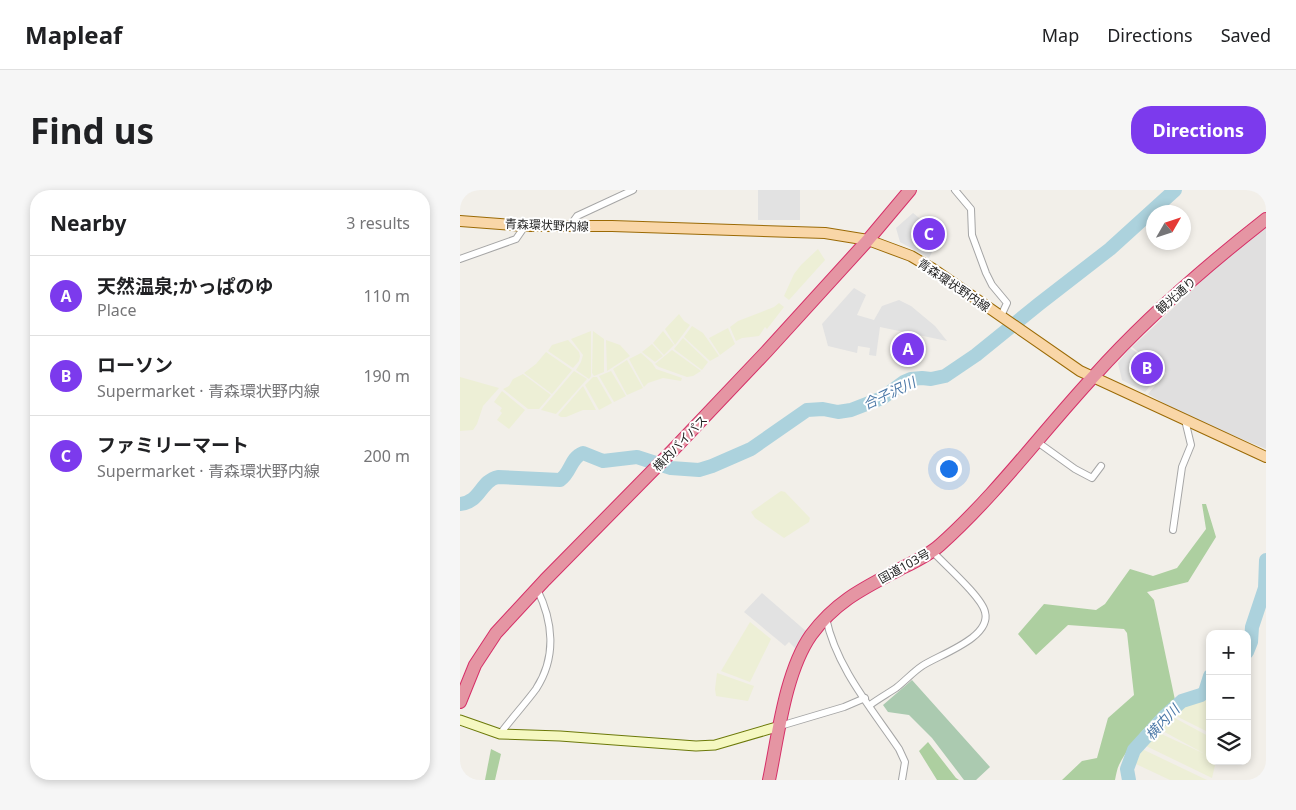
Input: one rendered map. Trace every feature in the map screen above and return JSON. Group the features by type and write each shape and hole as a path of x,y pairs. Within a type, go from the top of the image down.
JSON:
{"highway":[{"name":"横内バイパス","path":"460,702 475,665 496,633 771,346 868,240 910,190"},
{"name":"観光通り","path":"1092,377 1140,327 1233,245 1266,219"},
{"name":"国道103号","path":"769,780 787,695 796,667 810,637 845,599 932,551 986,500 1092,377"}],"main road":[{"name":"青森環状野内線","path":"460,222 525,226 612,226 825,234 868,240 911,256 933,269 1080,371 1266,457"}],"street":[{"path":"569,227 577,216 632,190"},
{"path":"955,190 971,209 972,234 986,273 992,285 1006,303 1003,318"},
{"path":"460,259 516,239 525,226"},
{"path":"1173,530 1182,467 1191,445 1185,420"},
{"path":"1036,442 1092,478 1101,466"},
{"path":"870,705 896,688 923,665 954,651 978,632 986,620 986,614 980,601 932,551"},
{"path":"500,734 536,688 550,653 551,632 546,606 537,589"},
{"path":"826,618 829,634 840,660 899,749 905,762 902,780"},
{"path":"460,720 500,734 560,736 696,746 715,745 844,707 865,698"}],"shaded area":[{"path":"758,190 800,190 800,220 758,220"},
{"path":"913,213 923,221 915,236 935,246 929,258 900,242 896,228"},
{"path":"1266,227 1266,449 1188,417 1148,394 1166,373 1132,347 1239,246"},
{"path":"854,288 866,295 857,315 874,320 882,306 899,300 911,306 935,326 947,341 880,327 876,356 869,355 870,348 858,346 857,353 828,346 822,324"},
{"path":"1130,348 1143,357 1134,368 1153,382 1145,392 1122,380 1118,363"},
{"path":"762,593 807,632 796,649 789,642 785,646 744,612"}],"green space":[{"path":"818,249 825,260 789,300 784,296 794,274"},
{"path":"779,303 784,307 767,329 765,327 759,336 742,338 736,341 730,327 738,321 774,307"},
{"path":"679,314 690,325 675,345 665,329"},
{"path":"692,326 703,333 719,356 710,361 684,337"},
{"path":"728,328 735,344 720,355 709,338"},
{"path":"591,331 591,376 589,379 576,370 583,355 571,339"},
{"path":"593,331 604,339 604,372 594,376 592,373"},
{"path":"663,331 674,345 664,355 653,343"},
{"path":"683,338 708,362 702,370 674,349"},
{"path":"568,340 579,352 580,356 579,361 573,368 548,351 552,345"},
{"path":"606,340 620,345 630,356 607,371"},
{"path":"652,344 663,356 655,362 642,352"},
{"path":"672,350 701,371 687,377 655,364"},
{"path":"546,352 572,370 552,394 524,373 536,364"},
{"path":"641,353 656,369 682,378 681,381 663,378 648,383 644,387 629,359"},
{"path":"627,360 643,388 627,395 613,369"},
{"path":"574,371 587,379 556,414 541,410"},
{"path":"611,371 626,396 614,402 599,376"},
{"path":"523,374 551,395 539,409 528,409 503,389 509,386 513,379"},
{"path":"460,377 499,388 483,406 473,430 460,431"},
{"path":"593,377 597,377 612,403 599,410 585,385"},
{"path":"583,386 596,410 583,410 566,417 558,415"},
{"path":"502,391 525,410 509,429 497,420 502,413 500,411 502,408 494,402"},
{"path":"781,491 785,492 810,518 809,522 784,538 755,518 751,512"},
{"path":"1202,504 1206,504 1216,537 1188,582 1147,592 1154,600 1175,700 1159,713 1136,738 1119,765 1115,780 1062,780 1082,761 1097,758 1108,718 1134,695 1127,633 1124,629 1068,625 1036,655 1018,634 1044,604 1096,610 1105,604 1130,569 1153,576 1177,568 1206,529"},
{"path":"750,622 771,639 750,682 721,671"},
{"path":"717,673 754,686 748,701 716,696"},
{"path":"912,680 990,767 976,780 964,780 932,738 909,715 888,712 883,705"},
{"path":"1206,698 1206,731 1174,715 1181,707"},
{"path":"1171,716 1206,735 1206,765 1215,765 1212,778 1146,746 1157,732 1205,754 1159,729"},
{"path":"928,742 959,780 937,780 919,751"},
{"path":"491,749 501,754 495,780 485,780"},
{"path":"1142,749 1207,780 1170,780 1136,764"}],"waterway":[{"name":"合子沢川","path":"460,504 472,500 487,483 498,477 560,480 564,477 575,458 583,453 603,461 637,457 671,468 699,470 751,449 807,410 823,409 838,412 851,410 882,398 911,379 931,379 945,376 976,355 1110,249 1175,190"},
{"name":"横内川","path":"1251,642 1252,627 1265,588 1266,560"},
{"name":"横内川","path":"1129,780 1127,769 1134,750 1165,716 1182,701 1201,695 1206,689"}],"place":[{"name":"ファミリーマート","path":"929,234"},
{"name":"天然温泉;かっぱのゆ","path":"908,349"},
{"name":"ローソン","path":"1147,368"}]}
